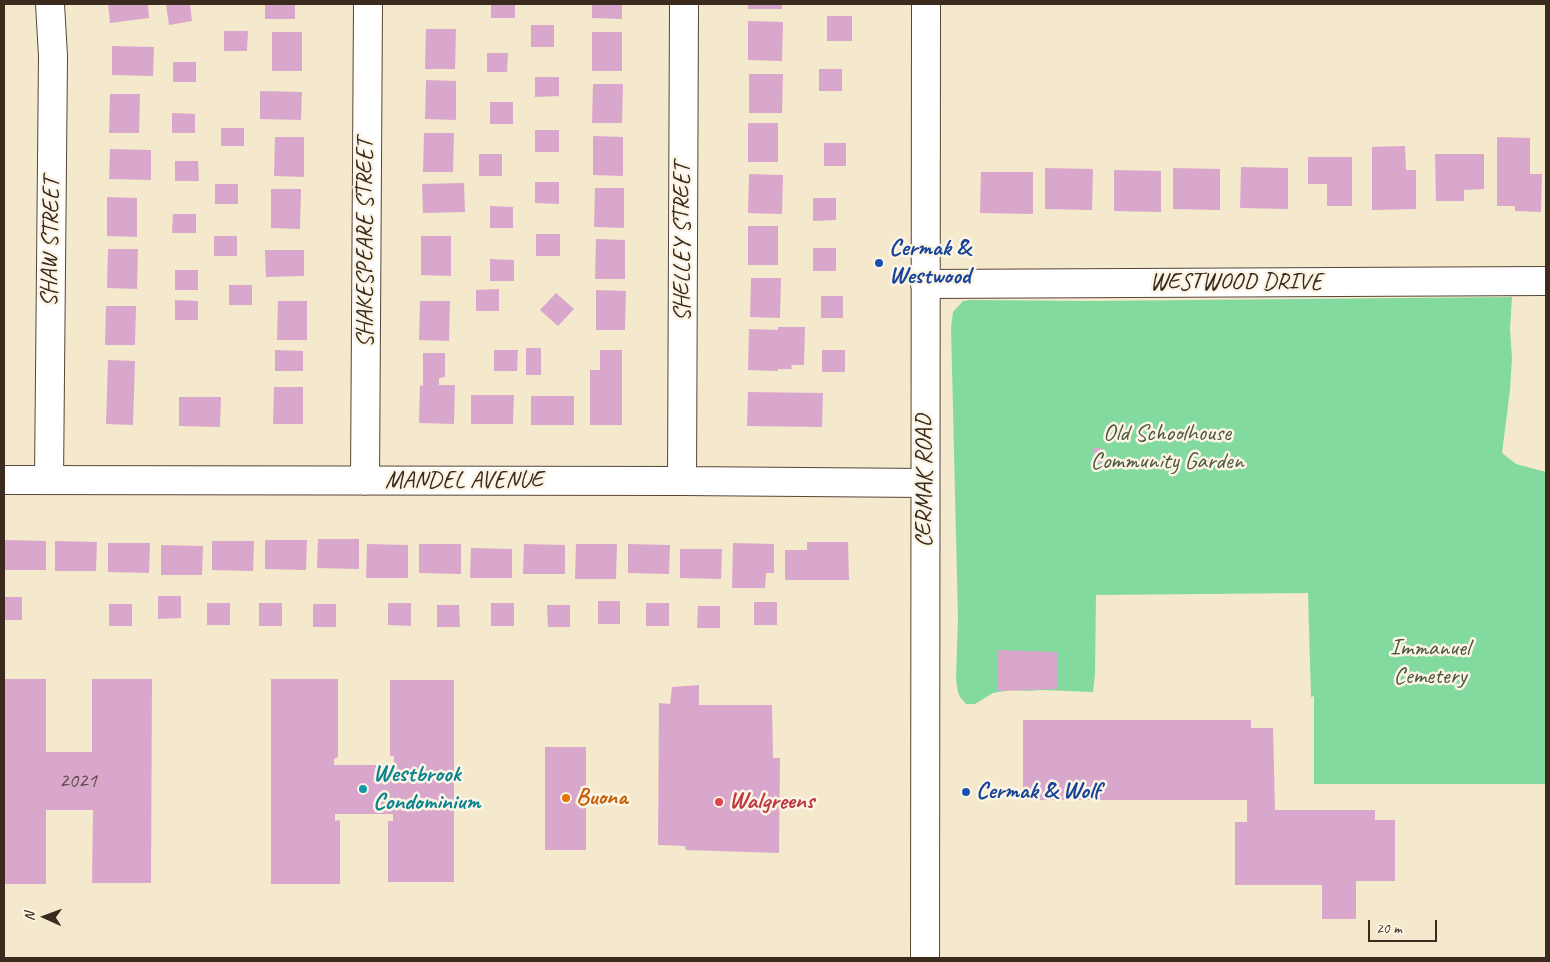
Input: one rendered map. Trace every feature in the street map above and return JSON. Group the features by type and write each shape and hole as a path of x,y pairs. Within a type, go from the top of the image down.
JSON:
{"street":[{"name":"SHAW STREET","path":"49,480 53,56 50,4"},
{"name":"SHAKESPEARE STREET","path":"364,481 368,4"},
{"name":"SHELLEY STREET","path":"682,481 684,4"},
{"name":"CERMAK ROAD","path":"925,958 926,4"},
{"name":"WESTWOOD DRIVE","path":"925,284 1546,281"},
{"name":"MANDEL AVENUE","path":"4,480 925,483"}],"green space":[{"name":"Old Schoolhouse Community Garden","path":"1512,297 1510,390 1502,453 1516,464 1546,472 1546,784 1314,784 1314,696 1311,697 1308,593 1096,595 1093,692 1012,690 993,693 975,704 966,704 960,697 956,679 958,619 951,327 953,312 963,301"}],"building":[{"path":"108,4 148,4 149,18 110,23"},
{"path":"190,4 192,21 169,25 166,5"},
{"path":"265,4 295,4 295,19 265,19"},
{"path":"491,4 515,4 515,18 491,18"},
{"path":"592,4 622,4 622,19 592,18"},
{"path":"748,4 782,4 782,9 748,9"},
{"path":"827,16 852,16 852,41 827,41"},
{"path":"748,21 783,22 782,61 748,60"},
{"path":"531,25 554,25 554,47 531,47"},
{"path":"426,29 456,29 455,69 425,69"},
{"path":"224,31 248,31 247,51 224,51"},
{"path":"272,32 302,32 302,71 272,71"},
{"path":"592,32 622,32 622,71 592,71"},
{"path":"112,46 154,47 153,76 112,75"},
{"path":"487,53 508,53 507,72 487,72"},
{"path":"173,62 196,62 196,82 173,82"},
{"path":"819,69 842,69 842,91 819,91"},
{"path":"749,74 783,74 782,113 749,113"},
{"path":"535,77 559,77 559,96 535,97"},
{"path":"426,80 456,81 456,120 425,119"},
{"path":"593,84 623,84 622,123 592,123"},
{"path":"260,91 302,92 301,120 260,119"},
{"path":"110,94 140,94 139,133 109,133"},
{"path":"490,102 513,102 513,124 490,124"},
{"path":"172,113 195,114 195,133 172,133"},
{"path":"748,123 778,123 778,162 748,162"},
{"path":"221,128 244,128 244,146 221,146"},
{"path":"535,130 559,130 559,152 535,152"},
{"path":"424,133 454,133 453,172 423,172"},
{"path":"593,136 623,137 623,176 593,175"},
{"path":"275,137 304,137 304,177 274,176"},
{"path":"1497,137 1530,138 1530,174 1542,174 1541,212 1515,211 1515,206 1497,206"},
{"path":"824,143 846,143 846,166 824,166"},
{"path":"1405,146 1406,170 1416,170 1416,209 1372,210 1372,147"},
{"path":"110,149 151,150 151,180 109,179"},
{"path":"479,154 502,154 502,176 479,176"},
{"path":"1435,154 1484,154 1484,189 1464,190 1464,201 1436,201"},
{"path":"1308,157 1352,157 1352,206 1327,206 1327,184 1308,184"},
{"path":"175,161 198,161 199,181 175,181"},
{"path":"1241,167 1288,168 1288,209 1240,208"},
{"path":"1045,168 1093,169 1092,210 1045,209"},
{"path":"1173,168 1220,169 1220,210 1173,209"},
{"path":"1114,170 1161,171 1161,212 1114,211"},
{"path":"981,172 1033,172 1033,214 980,213"},
{"path":"749,174 783,175 782,214 748,213"},
{"path":"535,182 559,182 559,204 535,203"},
{"path":"464,183 465,212 423,213 422,184"},
{"path":"215,184 238,184 238,204 215,204"},
{"path":"595,188 624,188 624,228 594,227"},
{"path":"271,189 301,189 300,229 271,228"},
{"path":"107,197 137,198 137,237 107,236"},
{"path":"813,198 836,198 836,220 813,221"},
{"path":"490,206 513,207 513,228 490,228"},
{"path":"173,214 196,214 196,233 172,233"},
{"path":"748,226 778,226 778,265 748,265"},
{"path":"536,234 560,234 560,256 536,256"},
{"path":"214,236 237,236 237,256 214,256"},
{"path":"421,236 451,236 451,276 421,275"},
{"path":"596,239 625,240 625,279 595,279"},
{"path":"813,248 836,248 836,271 813,271"},
{"path":"108,249 138,249 137,289 107,288"},
{"path":"265,250 304,250 304,276 266,277"},
{"path":"490,259 514,260 514,281 490,281"},
{"path":"175,270 198,270 198,290 175,290"},
{"path":"751,278 781,278 780,318 750,317"},
{"path":"229,285 252,285 252,305 229,305"},
{"path":"499,289 499,311 476,311 476,290"},
{"path":"596,290 626,291 625,330 596,330"},
{"path":"556,293 574,309 558,326 540,310"},
{"path":"821,296 843,296 843,318 821,318"},
{"path":"175,300 198,301 198,320 175,320"},
{"path":"278,301 307,301 307,340 277,340"},
{"path":"420,301 450,301 449,341 419,340"},
{"path":"106,306 136,306 135,345 105,345"},
{"path":"778,327 805,327 804,365 791,365 792,369 778,369 778,371 748,370 749,329 778,330"},
{"path":"526,348 541,348 541,375 526,375"},
{"path":"275,350 303,351 303,371 275,371"},
{"path":"494,350 518,350 517,371 494,371"},
{"path":"600,350 622,350 622,425 590,425 590,370 600,370"},
{"path":"822,350 845,350 845,372 822,372"},
{"path":"423,353 445,353 445,377 439,378 439,385 455,385 454,424 419,423 420,385 423,386"},
{"path":"108,360 135,361 133,425 106,424"},
{"path":"274,387 303,387 303,424 273,424"},
{"path":"748,392 823,393 822,427 747,426"},
{"path":"471,395 514,395 513,424 471,424"},
{"path":"531,396 574,396 574,425 531,425"},
{"path":"179,397 221,397 220,427 179,426"},
{"path":"1093,448 1102,448 1103,463 1093,463"},
{"path":"318,539 359,539 359,569 317,568"},
{"path":"5,540 46,541 46,570 4,570"},
{"path":"265,540 307,540 306,570 265,569"},
{"path":"55,541 97,542 96,571 55,571"},
{"path":"212,541 254,541 253,571 212,570"},
{"path":"807,542 848,542 849,580 785,580 785,550 807,550"},
{"path":"108,543 150,543 149,573 108,572"},
{"path":"733,543 774,544 774,573 766,573 765,588 732,588"},
{"path":"367,544 408,545 408,578 366,578"},
{"path":"419,544 461,544 461,574 419,573"},
{"path":"524,544 565,545 565,574 523,574"},
{"path":"576,544 617,544 616,579 575,579"},
{"path":"628,544 670,545 669,574 628,573"},
{"path":"161,545 203,546 202,575 161,575"},
{"path":"471,548 512,549 512,578 470,578"},
{"path":"680,549 722,549 721,579 680,578"},
{"path":"158,596 181,596 181,618 158,619"},
{"path":"4,597 22,597 22,620 4,620"},
{"path":"598,601 620,601 620,624 598,624"},
{"path":"754,602 777,602 777,625 754,625"},
{"path":"207,603 230,603 230,625 207,625"},
{"path":"259,603 282,603 282,626 259,626"},
{"path":"388,603 411,603 411,626 388,625"},
{"path":"491,603 514,603 514,626 491,626"},
{"path":"646,603 669,603 669,626 646,626"},
{"path":"109,604 132,604 132,626 109,626"},
{"path":"313,604 336,604 336,627 313,627"},
{"path":"437,605 459,605 460,627 437,627"},
{"path":"547,605 570,605 570,627 548,627"},
{"path":"698,606 720,606 720,628 697,628"},
{"path":"998,650 1058,652 1057,689 997,691"},
{"path":"4,679 46,679 46,752 92,752 92,679 152,679 151,883 92,883 93,810 46,810 46,884 4,884"},
{"name":"Westbrook Condominium","path":"271,679 338,679 338,757 334,759 334,765 394,765 394,756 390,756 390,680 454,680 454,882 388,882 388,821 393,821 393,814 335,814 335,821 340,820 340,884 271,884"},
{"name":"Walgreens","path":"699,685 699,705 772,705 773,758 780,758 779,853 686,850 685,846 658,845 659,703 670,704 672,687"},
{"path":"1023,720 1251,720 1251,728 1273,728 1275,810 1375,810 1375,820 1395,820 1395,881 1356,881 1356,919 1322,919 1322,885 1235,885 1235,822 1247,822 1247,800 1023,800"},
{"name":"Buona","path":"545,747 586,747 586,850 545,850"}],"place":[{"name":"Cermak & Westwood","path":"879,263"},
{"name":"Westbrook Condominium","path":"363,789"},
{"name":"Cermak & Wolf","path":"966,792"},
{"name":"Buona","path":"566,798"},
{"name":"Walgreens","path":"719,802"}],"park label":[{"name":"Immanuel Cemetery","path":"1430,663"}]}
